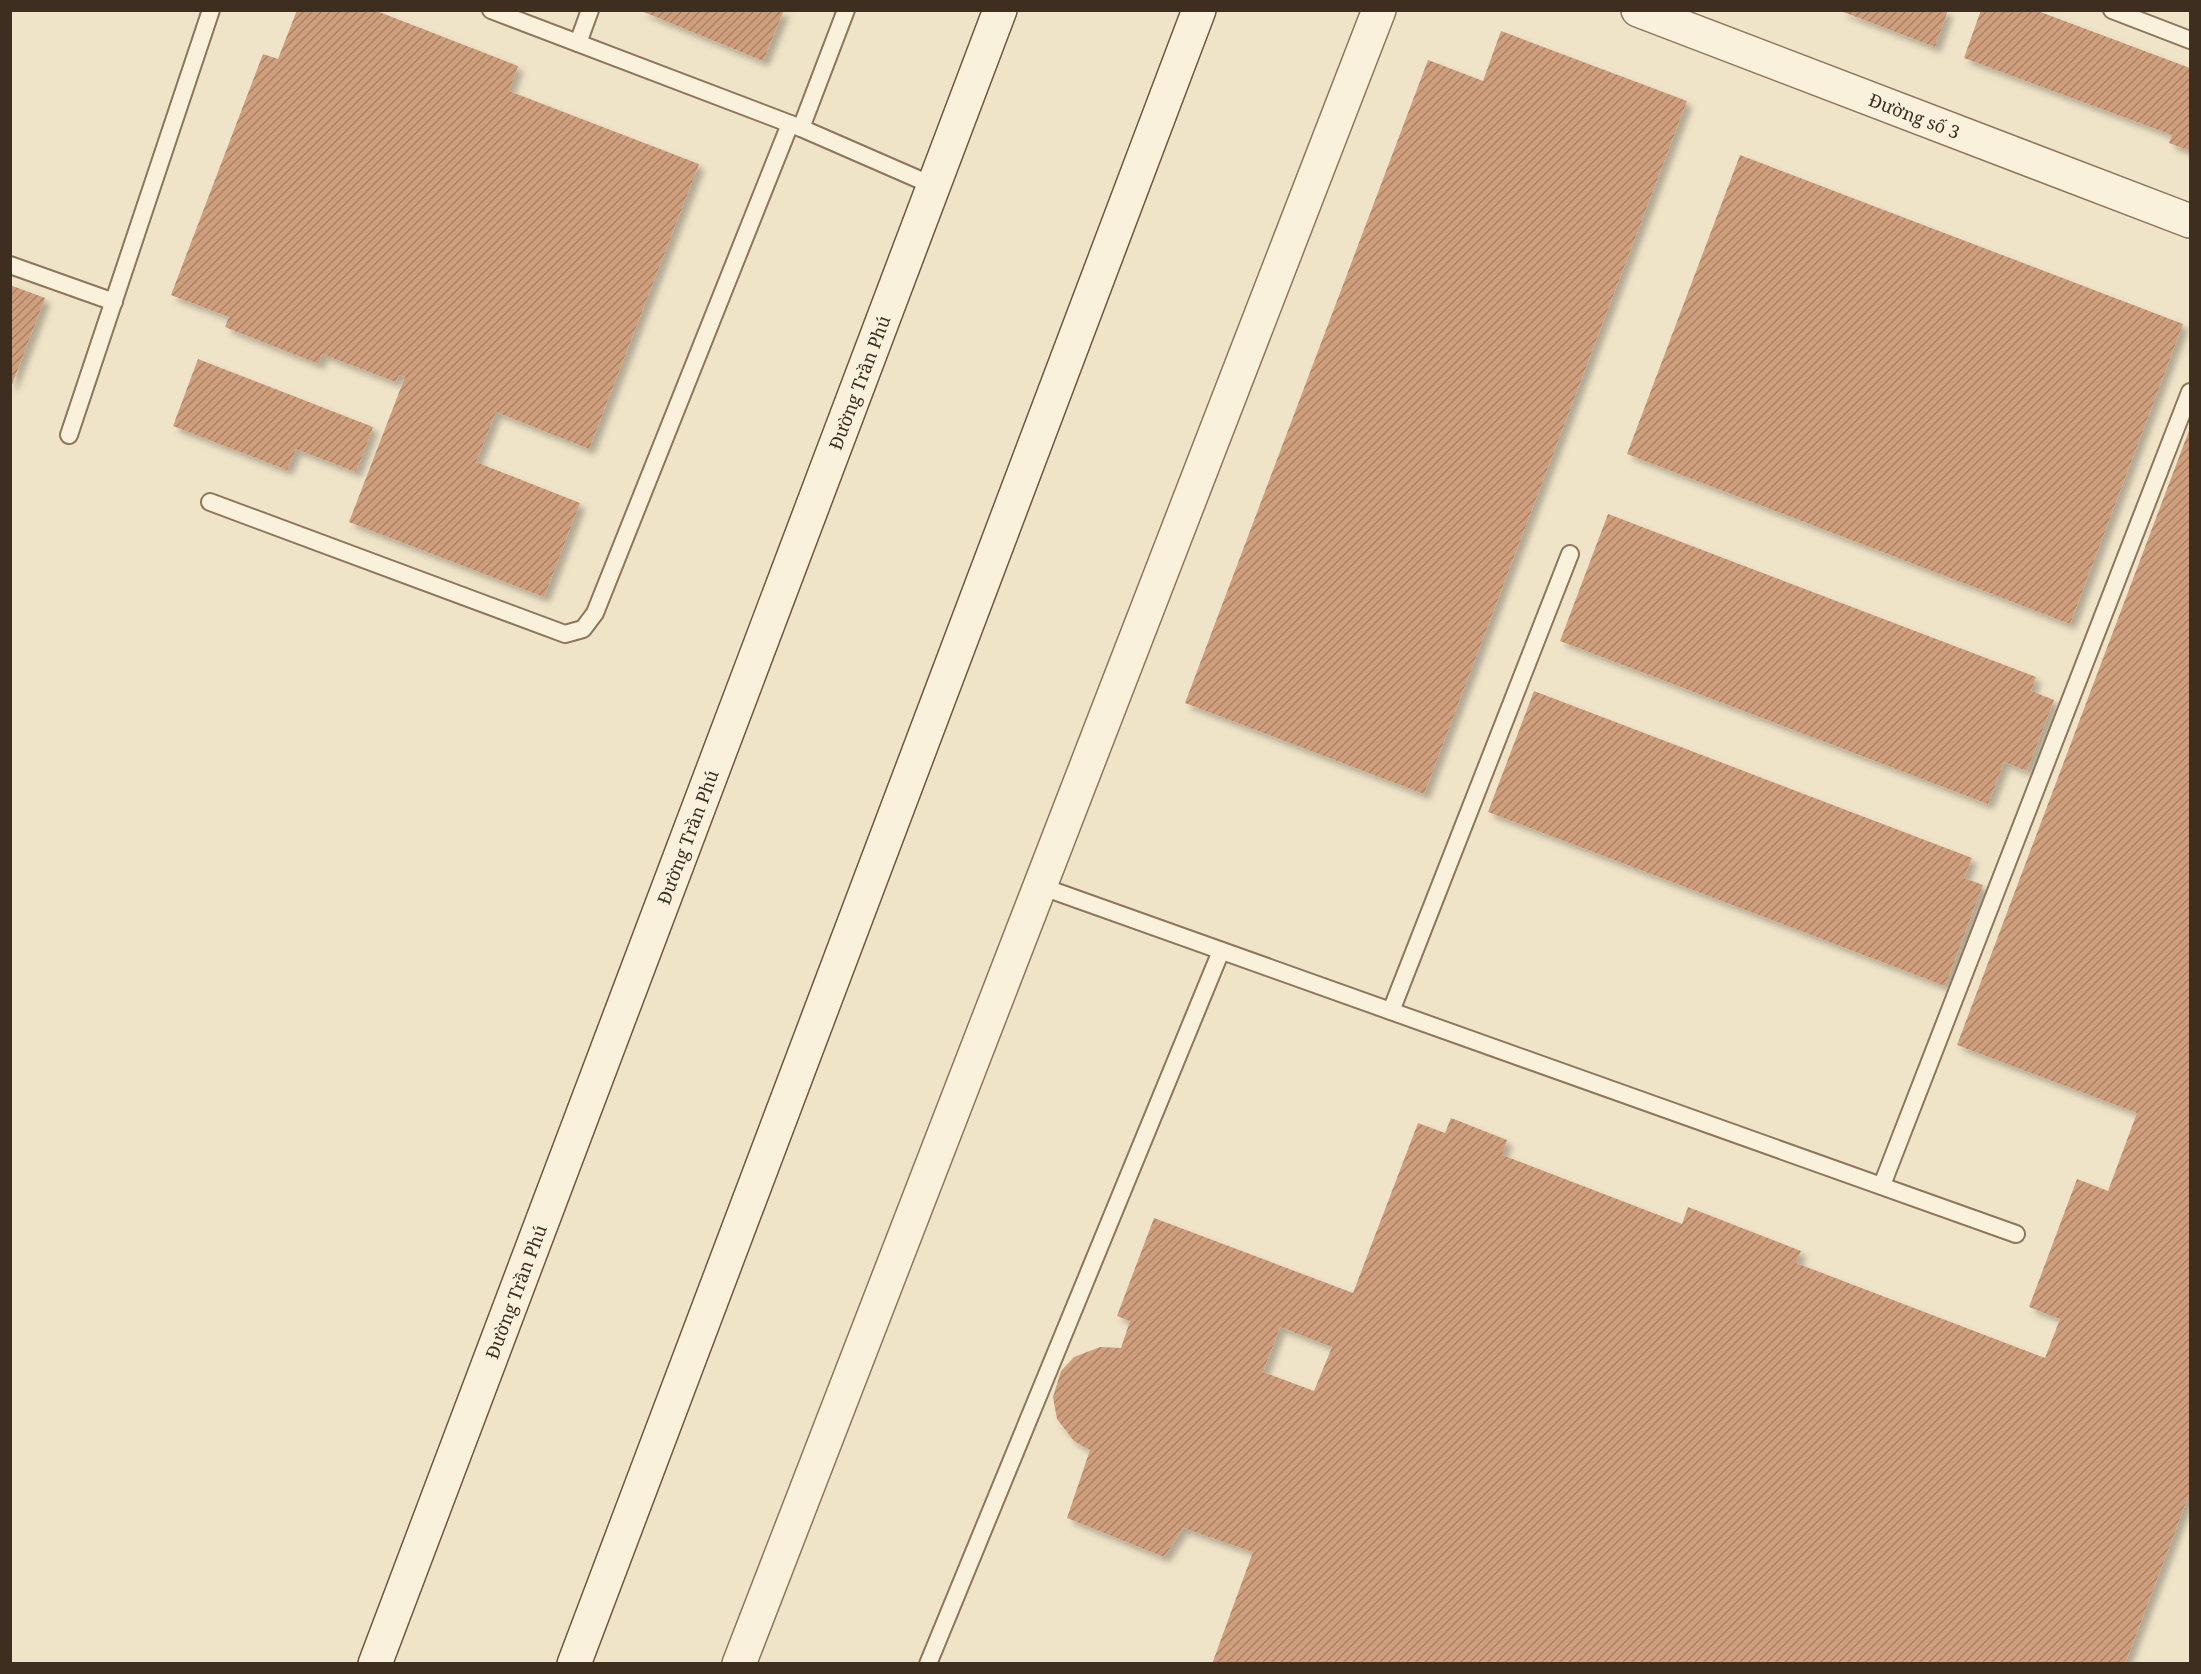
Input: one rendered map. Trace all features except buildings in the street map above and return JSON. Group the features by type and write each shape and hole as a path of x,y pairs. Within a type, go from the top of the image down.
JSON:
{"main road":[{"name":"Đường Trần Phú","path":"375,1664 1000,10"},
{"path":"574,1664 1198,10"},
{"path":"739,1664 1379,10"},
{"name":"Đường số 3","path":"1638,10 2190,221"}],"lane":[{"path":"69,435 211,10"},
{"path":"491,10 795,126 934,186"},
{"path":"578,43 590,10"},
{"path":"210,501 565,634 583,629 595,613 795,126 846,10"},
{"path":"2112,10 2190,40"},
{"path":"10,265 114,302"},
{"path":"1882,1185 2190,392"},
{"path":"1391,1011 1570,554"},
{"path":"1040,886 2016,1233"},
{"path":"928,1664 1221,951"}]}
